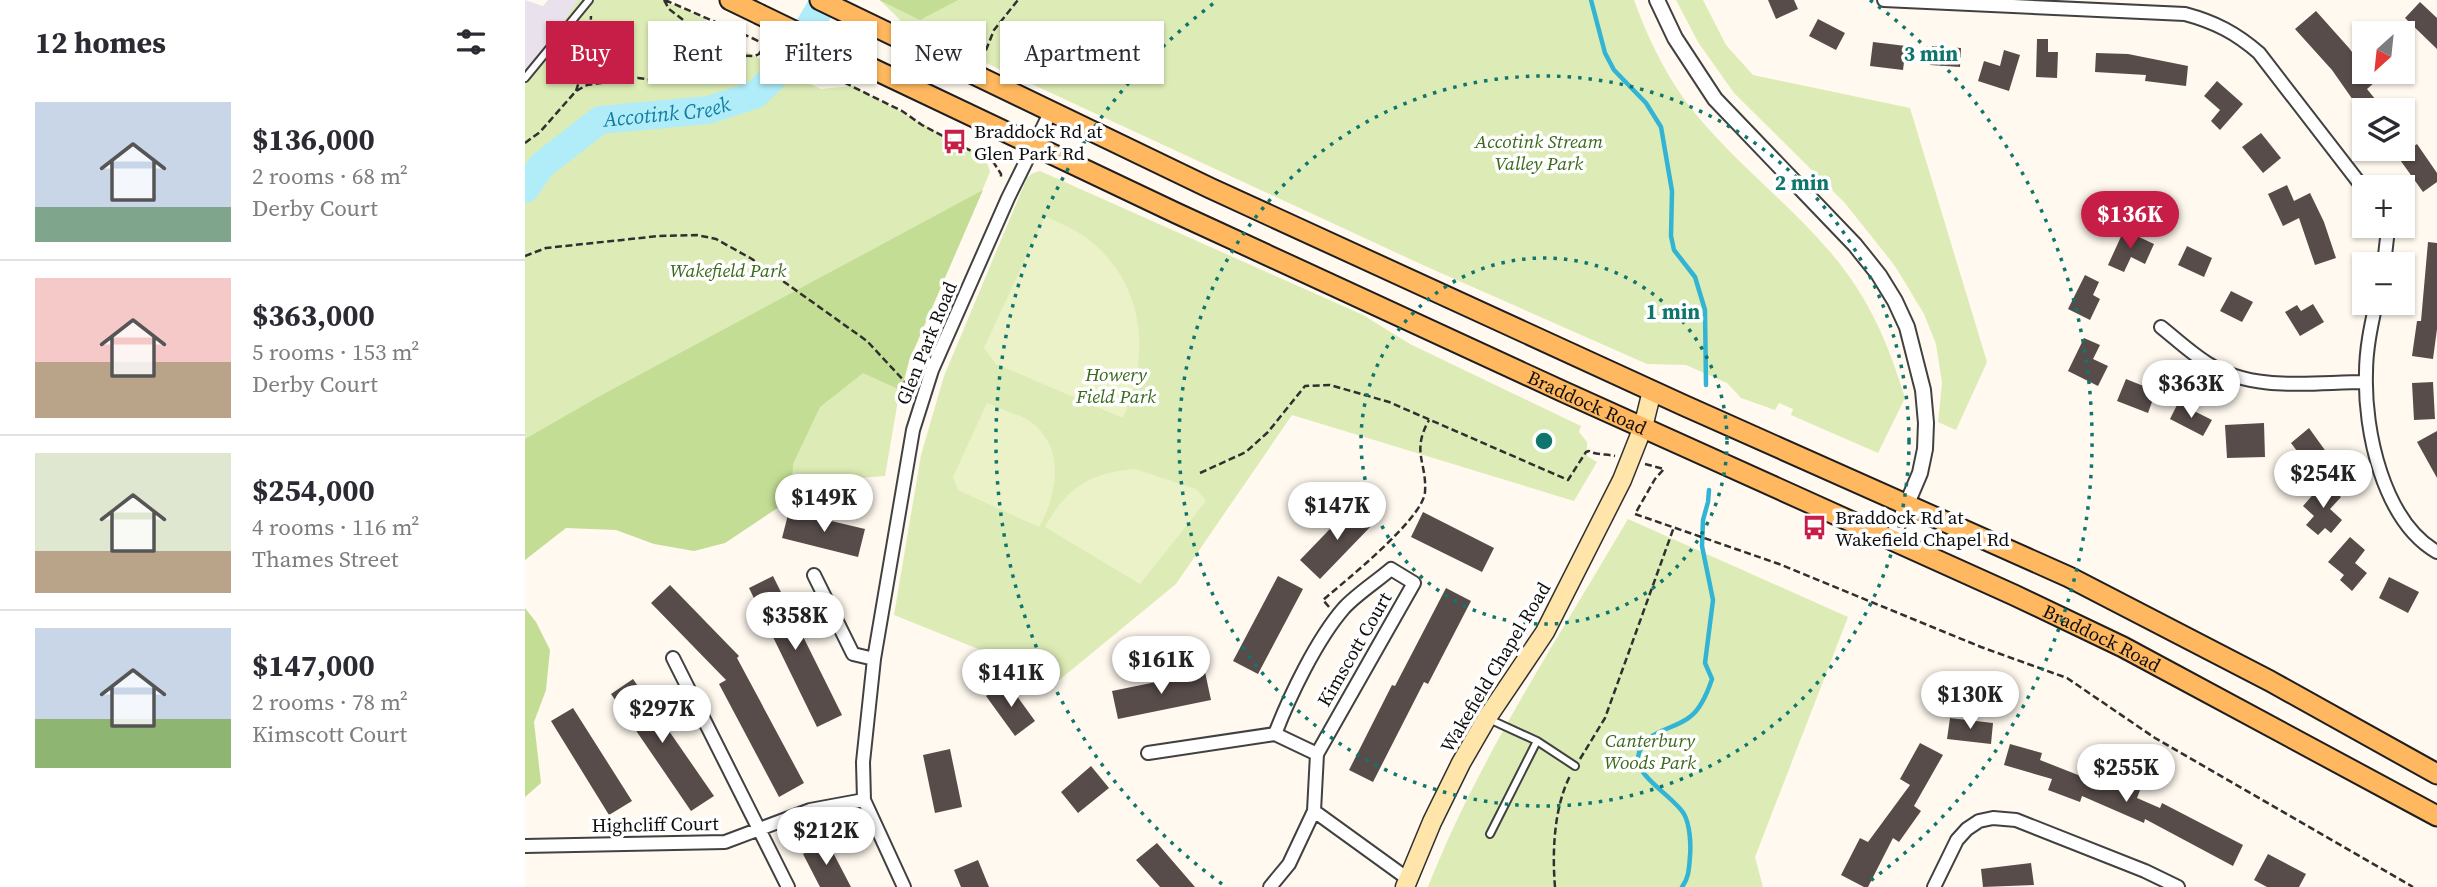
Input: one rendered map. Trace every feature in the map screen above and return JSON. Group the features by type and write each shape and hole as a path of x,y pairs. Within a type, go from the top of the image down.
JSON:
{"main road":[{"name":"Braddock Road","path":"730,0 1033,146 2123,647 2267,722 2437,816"},
{"name":"Braddock Road","path":"820,0 891,34"},
{"name":"Braddock Road","path":"986,80 1210,188 1652,391 2069,577 2270,681 2437,774"},
{"name":"Wakefield Chapel Road","path":"1406,883 1461,763 1487,718 1545,632 1622,480 1643,427 1652,391"}],"street":[{"path":"1657,0 1675,38 1715,99 1854,245 1879,275 1907,327 1923,390 1925,449 1920,473 1892,539"},
{"path":"1884,0 2185,14 2207,19 2243,39 2259,53 2353,175"},
{"name":"Glen Park Road","path":"904,887 864,800 863,762 874,659 913,430 925,388 1008,198 1051,111"},
{"path":"2374,315 2368,342 2366,383 2375,453 2385,484 2406,525 2418,539 2437,552"},
{"path":"2161,327 2209,365 2252,381 2366,383"},
{"name":"Kimscott Court","path":"1275,734 1282,714 1325,633 1346,607 1391,569 1414,583 1317,754"},
{"path":"814,575 853,654 874,659"},
{"path":"673,659 788,887"},
{"path":"1148,753 1275,734 1317,754 1314,811 1289,864 1270,887"},
{"name":"Highcliff Court","path":"525,846 725,842 810,810 864,800"},
{"path":"1314,811 1406,883"},
{"path":"1934,887 1957,840 1979,821 1993,818 2016,820 2145,871 2178,887"}],"lane":[{"path":"525,78 589,0"},
{"path":"1487,718 1537,741 1575,766"},
{"path":"1490,834 1537,741"}],"path":[{"path":"665,0 752,38 902,111 922,125 994,163 1001,174 1001,183"},
{"path":"665,0 669,9 684,21"},
{"path":"986,50 994,30 1017,0"},
{"path":"576,91 589,50 591,10"},
{"path":"525,143 540,132 576,91 587,85 638,78 648,79"},
{"path":"525,256 546,248 659,236 697,235 716,239 752,259 858,333 906,383 912,387 915,385 925,388"},
{"path":"1199,473 1246,452 1268,432 1305,386 1329,386 1389,402 1568,480 1586,452 1601,452"},
{"path":"1338,617 1323,600 1392,538 1421,505 1425,493 1419,452 1422,432 1429,419"},
{"path":"1635,514 1718,541 1848,591 1981,647 2067,678 2155,738 2413,887"},
{"path":"1555,887 1553,865 1559,812 1567,782 1605,718 1674,527"}],"shaded area":[{"path":"525,0 543,6 548,0 579,0 565,21 546,21 546,51 525,83"}],"green space":[{"name":"Wakefield Park","path":"578,0 662,0 707,21 648,21 648,84 746,84 746,51 760,59 760,84 810,84 821,89 853,86 986,158 990,172 909,361 897,406 885,476 576,500 525,548 525,81 546,49 546,84 634,84 634,21 564,21"},
{"path":"879,0 958,0 920,20"},
{"name":"Accotink Stream Valley Park","path":"880,0 1634,0 1669,76 1700,120 1813,233 1856,287 1884,339 1905,398 1878,453 1791,415 1793,409 1779,403 1775,410 1741,398 1727,383 1686,365 1647,364 1425,266 1031,84 1164,84 1164,21 1000,21 1000,69 986,63 986,21 901,21"},
{"path":"1676,0 1703,0 1726,45 1753,75 1910,108 1987,362 1956,430 1938,422 1942,383 1936,344 1924,314 1895,266 1844,202 1734,93 1698,42"},
{"name":"Howery Field Park","path":"1040,171 1363,315 1410,344 1581,426 1579,432 1587,442 1587,456 1597,462 1574,501 1292,415 1176,584 1058,681 894,615 921,455 944,376 1027,178"},
{"path":"983,190 909,361 900,395 896,388 863,373 820,407 793,464 791,499 725,543 694,551 654,544 616,530 566,528 525,560 525,439"},
{"path":"1045,216 1088,239 1107,257 1132,299 1139,346 1132,394 1123,418 996,364 984,348"},
{"path":"987,403 1032,423 1045,437 1051,449 1055,475 1053,489 1039,527 958,490 953,477"},
{"path":"1135,469 1196,489 1206,501 1140,584 1045,527 1062,502 1081,485 1105,474"},
{"name":"Canterbury Woods Park","path":"1628,519 1848,617 1755,857 1763,887 1428,887 1448,839 1495,745"},
{"path":"525,608 536,622 550,650 546,690 534,722 541,783 525,797"}],"building":[{"path":"1768,0 1794,0 1798,9 1776,19"},
{"path":"2420,2 2437,18 2437,49 2415,28 2415,21 2405,18"},
{"path":"2316,11 2352,52 2352,84 2373,84 2367,89 2374,98 2352,99 2332,70 2295,29"},
{"path":"1818,19 1845,33 1836,50 1809,36"},
{"path":"2037,39 2048,39 2048,52 2058,52 2057,78 2036,77"},
{"path":"1873,42 1906,46 1903,70 1870,66"},
{"path":"1932,46 1961,48 1960,67 1930,65"},
{"path":"2004,50 2020,55 2009,91 1978,81 1984,61 2000,66"},
{"path":"2096,53 2128,54 2188,66 2186,86 2145,81 2146,75 2095,72"},
{"path":"2217,81 2243,104 2220,130 2211,121 2220,110 2204,96"},
{"path":"2261,133 2281,158 2263,173 2242,147"},
{"path":"2417,144 2437,173 2437,182 2423,192 2415,181 2415,175 2411,175 2401,161 2415,161"},
{"path":"2287,185 2294,201 2310,193 2324,222 2336,258 2315,265 2299,218 2283,226 2268,194"},
{"path":"2124,230 2154,244 2145,264 2131,257 2124,272 2108,265"},
{"path":"2428,242 2437,243 2437,329 2433,359 2412,356 2417,321 2421,321"},
{"path":"2187,246 2212,258 2204,277 2178,265"},
{"path":"2085,275 2099,282 2093,295 2100,299 2090,320 2068,309"},
{"path":"2231,291 2253,302 2242,322 2220,311"},
{"path":"2313,304 2324,322 2300,336 2285,312 2297,305 2301,311"},
{"path":"2084,338 2100,345 2093,359 2108,366 2098,386 2068,371"},
{"path":"2126,379 2156,391 2148,413 2117,401"},
{"path":"2433,382 2435,419 2414,420 2412,383"},
{"path":"2178,403 2212,420 2203,436 2170,419"},
{"path":"2264,423 2265,457 2227,458 2225,425"},
{"path":"2309,428 2327,453 2309,467 2291,443"},
{"path":"2437,431 2437,478 2417,442"},
{"path":"2324,482 2341,497 2330,509 2342,520 2331,533 2325,528 2318,535 2306,525 2314,516 2303,506"},
{"path":"1354,504 1374,523 1320,579 1300,560"},
{"path":"789,511 865,529 858,557 782,538"},
{"path":"1423,512 1494,548 1482,572 1411,537"},
{"path":"2350,537 2365,550 2355,563 2367,573 2352,591 2340,580 2344,575 2328,562"},
{"path":"773,576 842,715 817,727 749,588"},
{"path":"1278,576 1303,589 1258,674 1233,661"},
{"path":"2389,577 2419,592 2408,613 2379,598"},
{"path":"670,585 739,656 737,658 804,783 779,797 719,684 726,680 651,603"},
{"path":"1446,588 1471,601 1428,684 1424,682 1373,782 1349,770"},
{"path":"1205,672 1211,700 1118,719 1112,691"},
{"path":"633,679 714,796 691,811 611,694"},
{"path":"1006,681 1035,721 1015,736 986,696"},
{"path":"573,708 632,801 609,815 551,721"},
{"path":"1950,718 1993,723 1991,744 1947,739"},
{"path":"1920,743 1943,755 1914,806 1921,811 1899,842 1893,838 1868,887 1864,887 1841,875 1860,838 1868,842 1910,785 1900,779"},
{"path":"2010,744 2042,753 2040,760 2106,786 2108,782 2125,789 2129,778 2142,785 2137,798 2160,808 2162,803 2243,845 2233,866 2145,819 2144,823 2082,796 2080,802 2048,790 2052,779 2004,765"},
{"path":"950,749 962,807 935,813 923,755"},
{"path":"1091,766 1109,788 1078,813 1061,792"},
{"path":"827,841 851,887 820,887 803,854"},
{"path":"1157,843 1195,887 1160,887 1136,860"},
{"path":"2268,854 2306,874 2299,887 2267,887 2254,880"},
{"path":"978,860 989,887 961,887 954,870"},
{"path":"2031,863 2034,885 1983,887 1981,869"}],"waterway":[{"name":"Accotink Creek","path":"525,189 542,165 600,120 708,110 755,95 787,64 825,0"},
{"path":"1591,0 1605,53 1614,70 1646,103 1661,127 1672,191 1671,236 1674,250 1695,277 1705,310 1706,385"},
{"path":"1682,887 1689,869 1690,856 1690,835 1686,818 1679,807 1643,772 1638,757 1641,748 1652,736 1695,713 1712,679 1705,663 1713,600 1702,546 1703,520 1709,490"}],"place":[{"name":"Braddock Rd at Glen Park Rd","path":"954,142"},
{"name":"Braddock Rd at Wakefield Chapel Rd","path":"1815,528"}]}
